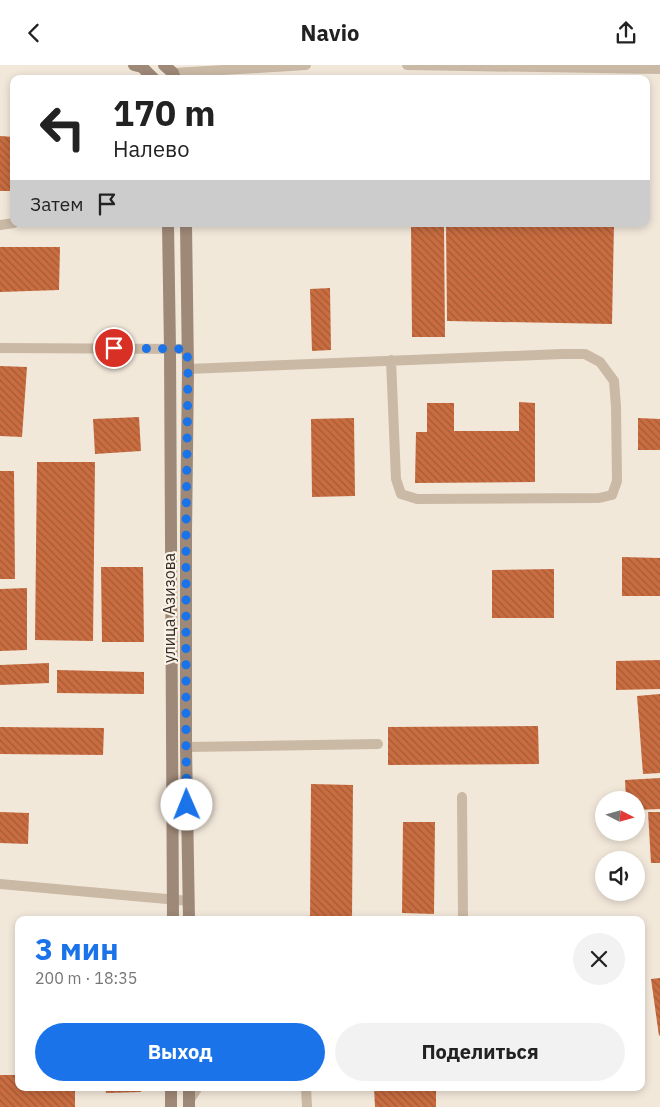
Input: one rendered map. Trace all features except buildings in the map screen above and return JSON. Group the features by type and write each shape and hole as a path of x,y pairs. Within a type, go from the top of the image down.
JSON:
{"main road":[{"path":"134,65 142,67 150,75"},
{"name":"улица Азизова","path":"168,227 173,916"},
{"name":"улица Азизова","path":"186,227 188,369 186,534 188,916"},
{"path":"171,1091 171,1107"},
{"path":"188,1091 189,1104"}],"lane":[{"path":"171,72 306,65"},
{"path":"407,65 660,69"},
{"path":"0,348 187,349"},
{"path":"188,369 391,360 584,354 600,362 614,381 617,481 612,495 599,498 417,499 401,494 396,479 391,360"},
{"path":"186,747 378,744"},
{"path":"462,797 462,916"},
{"path":"0,884 188,901"},
{"path":"189,1104 196,1091"},
{"path":"306,1091 307,1107"}],"route":[{"path":"114,348 187,349 187,805"}]}
